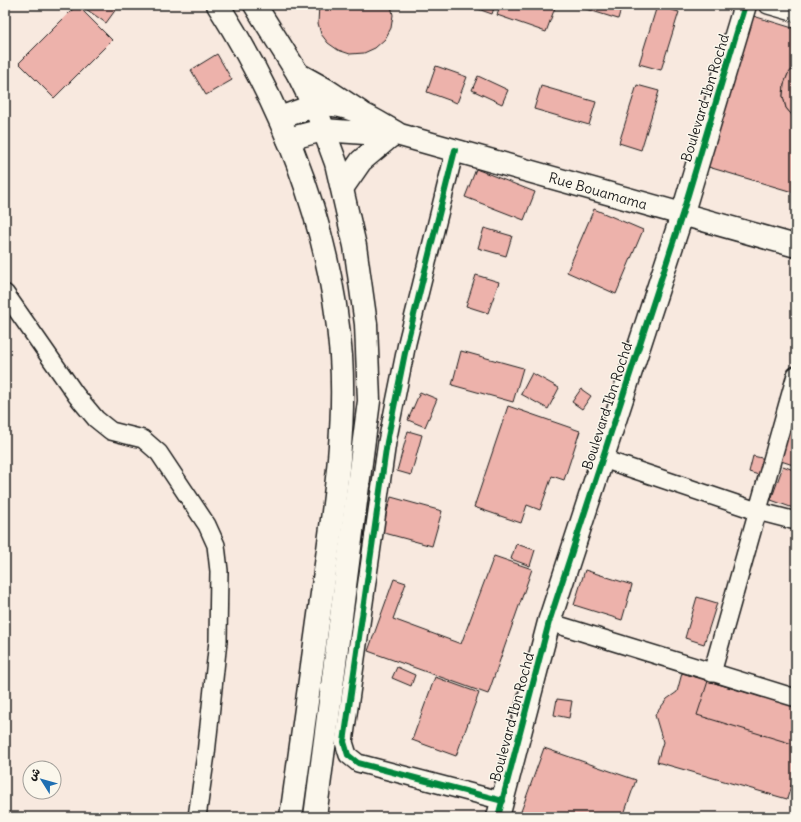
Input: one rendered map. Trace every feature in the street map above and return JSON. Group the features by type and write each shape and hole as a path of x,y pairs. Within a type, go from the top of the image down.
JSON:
{"main road":[{"path":"218,5 240,40 280,118 311,204 328,262 340,356 342,428 334,505 291,817"},
{"path":"255,5 298,74 314,106 336,163 343,187 355,246 366,324 369,401 315,817"},
{"name":"Boulevard Ibn Rochd","path":"500,809 549,622 682,215 745,5"},
{"path":"298,74 325,89 396,135"},
{"path":"280,118 314,106 341,107 360,112"},
{"path":"288,139 323,130 396,135"},
{"path":"343,187 361,161 396,135"},
{"name":"Rue Bouamama","path":"396,135 455,150 796,246"}],"street":[{"path":"768,5 796,13"},
{"path":"455,150 407,343 387,442 344,742 348,755 358,763 500,809"},
{"path":"5,293 96,419 111,431 143,439 159,453 207,525 216,545 219,571 218,641 206,754 197,817"},
{"path":"712,673 796,375"},
{"path":"603,459 757,511 796,521"},
{"path":"549,622 796,698"}],"building":[{"path":"77,5 112,40 54,98 19,63"},
{"path":"89,5 119,5 106,23 86,9"},
{"path":"319,5 391,5 393,15 391,28 385,39 375,48 364,53 350,54 338,50 328,43 321,34 318,23"},
{"path":"467,5 495,5 492,14"},
{"path":"501,5 556,5 546,32 497,15"},
{"path":"573,5 622,5 618,19"},
{"path":"657,6 679,12 661,70 639,64"},
{"path":"750,15 796,29 796,66 788,74 784,84 783,96 786,108 796,120 796,193 705,166"},
{"path":"217,54 232,80 206,95 191,70"},
{"path":"436,66 467,77 457,103 427,92"},
{"path":"795,66 796,120 786,108 783,96 784,84 788,74"},
{"path":"478,76 508,90 502,104 472,90"},
{"path":"637,85 659,91 641,150 619,143"},
{"path":"541,86 596,102 589,125 534,109"},
{"path":"476,169 535,192 524,220 465,197"},
{"path":"594,209 643,230 616,294 567,272"},
{"path":"484,228 512,236 506,256 478,248"},
{"path":"476,275 499,282 488,313 466,306"},
{"path":"461,351 523,368 513,402 452,385"},
{"path":"532,373 559,388 548,409 521,394"},
{"path":"581,389 591,396 582,409 572,402"},
{"path":"420,392 437,399 425,427 408,420"},
{"path":"796,402 796,466 775,459"},
{"path":"508,406 580,431 564,480 552,476 540,510 527,505 521,523 474,507"},
{"path":"408,431 422,435 411,475 397,471"},
{"path":"753,456 770,460 765,477 749,472"},
{"path":"783,466 796,471 796,509 771,500"},
{"path":"391,497 442,511 432,546 381,532"},
{"path":"516,544 535,550 530,566 511,559"},
{"path":"494,556 532,569 488,694 368,651 394,579 406,583 393,619 461,644"},
{"path":"585,570 632,585 622,620 574,605"},
{"path":"697,597 717,603 704,644 685,638"},
{"path":"397,667 415,675 411,686 392,678"},
{"path":"682,673 796,705 796,770 787,799 657,762 663,742 655,715 667,699 677,692"},
{"path":"435,677 479,693 456,756 412,740"},
{"path":"708,681 796,707 796,745 697,715"},
{"path":"557,699 572,701 569,718 554,715"},
{"path":"544,748 636,780 623,817 519,817"}],"cycle path":[{"path":"498,817 549,622 682,215 745,5"},
{"path":"455,150 407,343 387,442 344,742 348,755 358,763 503,801"}]}
